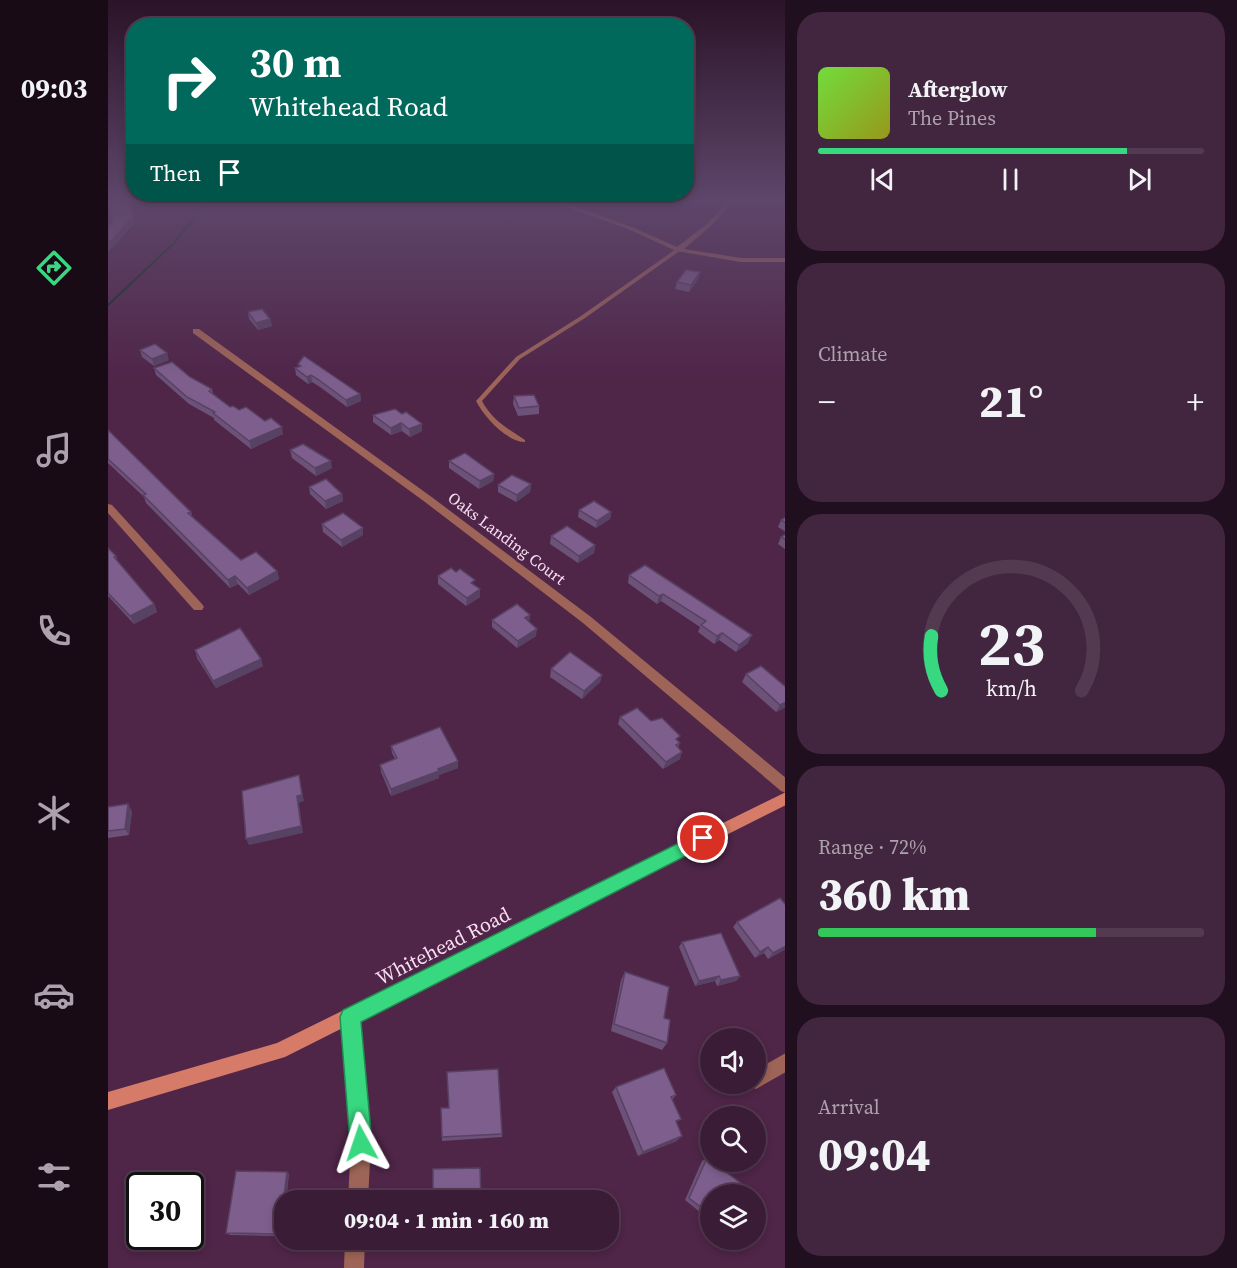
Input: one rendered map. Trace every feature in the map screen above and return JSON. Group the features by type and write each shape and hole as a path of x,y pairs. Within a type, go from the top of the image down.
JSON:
{"street":[{"name":"Oaks Landing Court","path":"196,331 429,500 580,614 785,786"},
{"path":"108,507 113,520 198,607"},
{"name":"Whitehead Road","path":"108,1101 279,1051 785,799"},
{"path":"350,1017 361,1143 359,1190"},
{"path":"766,1074 785,1063"},
{"path":"354,1268 355,1250"}],"lane":[{"path":"523,441 496,426 484,413 479,401 518,358 583,317 662,261"}],"building":[{"path":"686,270 700,272 691,285 677,282"},
{"path":"262,309 270,319 256,323 248,312"},
{"path":"155,344 167,353 152,359 140,350"},
{"path":"304,356 360,394 346,400 311,375 307,377 295,368 301,366 298,364"},
{"path":"172,362 190,377 212,389 209,391 230,407 233,406 239,410 246,407 265,421 271,418 282,427 249,441 213,413 215,412 187,397 154,368"},
{"path":"534,395 539,406 519,408 514,396"},
{"path":"395,409 402,414 406,412 422,424 409,429 401,423 391,428 373,415"},
{"path":"108,430 191,512 188,513 241,560 256,552 277,571 247,588 235,576 228,580 143,495 146,494 108,459"},
{"path":"303,444 331,461 315,468 290,450"},
{"path":"465,453 494,474 480,481 449,461"},
{"path":"512,475 531,484 517,495 498,485"},
{"path":"326,479 342,494 325,501 309,487"},
{"path":"594,501 611,512 597,521 579,510"},
{"path":"343,513 363,528 341,540 322,524"},
{"path":"567,526 595,545 579,556 551,536"},
{"path":"108,548 154,604 130,616 108,593"},
{"path":"645,565 752,635 739,645 722,633 717,636 701,625 706,621 663,594 659,596 629,575"},
{"path":"451,568 456,572 460,569 475,580 471,583 480,589 467,598 438,576"},
{"path":"517,604 530,615 525,618 537,629 518,641 492,620"},
{"path":"240,628 261,659 213,681 195,650"},
{"path":"570,652 602,675 584,691 551,669"},
{"path":"761,666 785,686 785,702 780,705 746,674"},
{"path":"637,708 651,721 662,718 680,736 676,739 680,743 676,745 682,752 666,762 620,717"},
{"path":"440,727 458,761 438,769 439,771 391,789 380,765 397,758 391,746"},
{"path":"299,775 302,795 297,796 301,826 246,839 242,791"},
{"path":"128,804 125,829 108,831 108,807"},
{"path":"780,898 785,904 785,947 773,953 768,947 760,952 737,922"},
{"path":"721,933 740,976 721,980 719,976 699,981 682,942"},
{"path":"625,972 669,987 664,1018 670,1020 667,1043 614,1024"},
{"path":"664,1068 676,1095 671,1097 681,1119 676,1121 682,1136 643,1152 616,1087"},
{"path":"498,1069 502,1134 442,1137 441,1108 449,1108 447,1072"},
{"path":"480,1168 481,1190 433,1190 433,1169"},
{"path":"236,1171 287,1172 285,1190 274,1190 274,1234 226,1233"},
{"path":"701,1172 726,1172 742,1184 700,1184 700,1206 689,1198"}],"waterway":[{"path":"108,305 155,261"}],"route":[{"path":"361,1143 350,1017 703,838"}]}
